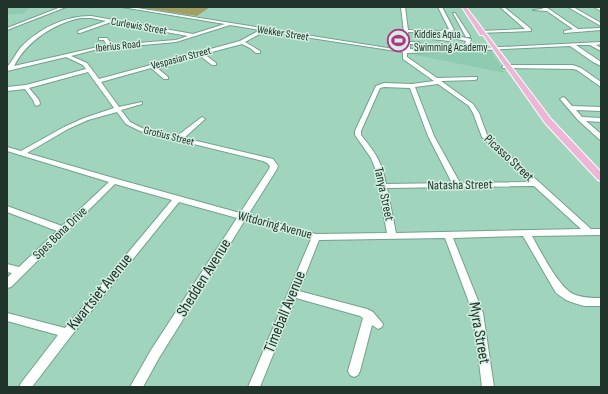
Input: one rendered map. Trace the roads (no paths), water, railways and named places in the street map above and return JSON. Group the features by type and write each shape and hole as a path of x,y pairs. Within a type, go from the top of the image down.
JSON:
{"main road":[{"path":"464,7 548,121 601,178"}],"street":[{"path":"7,29 64,7"},
{"name":"Wekker Street","path":"124,7 383,49 406,51 601,43"},
{"path":"403,7 408,43 408,50 406,51"},
{"path":"440,7 446,8"},
{"path":"440,7 451,27"},
{"path":"481,31 529,30 502,7"},
{"path":"543,7 578,30"},
{"path":"570,7 601,25"},
{"path":"596,7 601,10"},
{"path":"535,10 547,10"},
{"path":"454,14 468,36"},
{"name":"Curlewis Street","path":"9,69 17,55 42,32 58,24 83,17 194,36"},
{"path":"507,17 514,17"},
{"path":"80,32 110,21"},
{"name":"Iberius Road","path":"9,69 110,46 169,42 194,36 229,24"},
{"path":"406,31 446,32 452,30 451,27"},
{"path":"451,27 462,27"},
{"path":"566,32 601,29"},
{"name":"Vespasian Street","path":"97,81 242,42 263,30"},
{"path":"446,32 451,40"},
{"path":"407,37 415,38 418,36"},
{"path":"433,45 433,37 451,40 469,40 467,44"},
{"path":"101,39 105,40 110,46"},
{"path":"242,42 258,52"},
{"path":"408,43 418,43"},
{"path":"591,43 601,50"},
{"path":"574,44 601,64"},
{"path":"59,50 65,56"},
{"name":"Picasso Street","path":"406,51 404,55 405,58 472,107 476,112 484,136 589,232"},
{"path":"200,53 214,64"},
{"name":"Grotius Street","path":"65,56 84,63 128,123 134,127 265,160 273,164 273,169"},
{"path":"152,66 166,78"},
{"path":"507,67 573,67 579,69 601,85"},
{"path":"7,89 26,86 90,70"},
{"path":"457,185 431,136 412,86 437,81 474,78"},
{"name":"Tanya Street","path":"392,236 379,168 375,158 358,133 378,87 384,85 412,86"},
{"path":"26,86 36,100 37,104"},
{"path":"563,99 580,119 601,138"},
{"path":"22,153 66,128 86,119 140,103"},
{"path":"571,108 601,109"},
{"path":"580,119 601,120"},
{"path":"180,139 202,120"},
{"name":"Witdoring Avenue","path":"7,149 177,199 316,237 601,232"},
{"name":"Shedden Avenue","path":"136,387 155,354 273,169"},
{"name":"Spes Bona Drive","path":"7,284 114,181"},
{"name":"Natasha Street","path":"383,186 536,184"},
{"name":"Kwartsiet Avenue","path":"25,387 67,333 177,199"},
{"path":"7,209 63,230"},
{"path":"526,234 560,290 566,295 583,302 601,302"},
{"name":"Myra Street","path":"448,235 478,313 488,387"},
{"name":"Timeball Avenue","path":"254,387 316,237"},
{"path":"7,268 20,271"},
{"path":"292,293 363,312 369,315 378,324"},
{"path":"354,371 369,315"},
{"path":"7,317 67,333"}],"place":[{"name":"Kiddies Aqua Swimming Academy","path":"399,40"}]}
